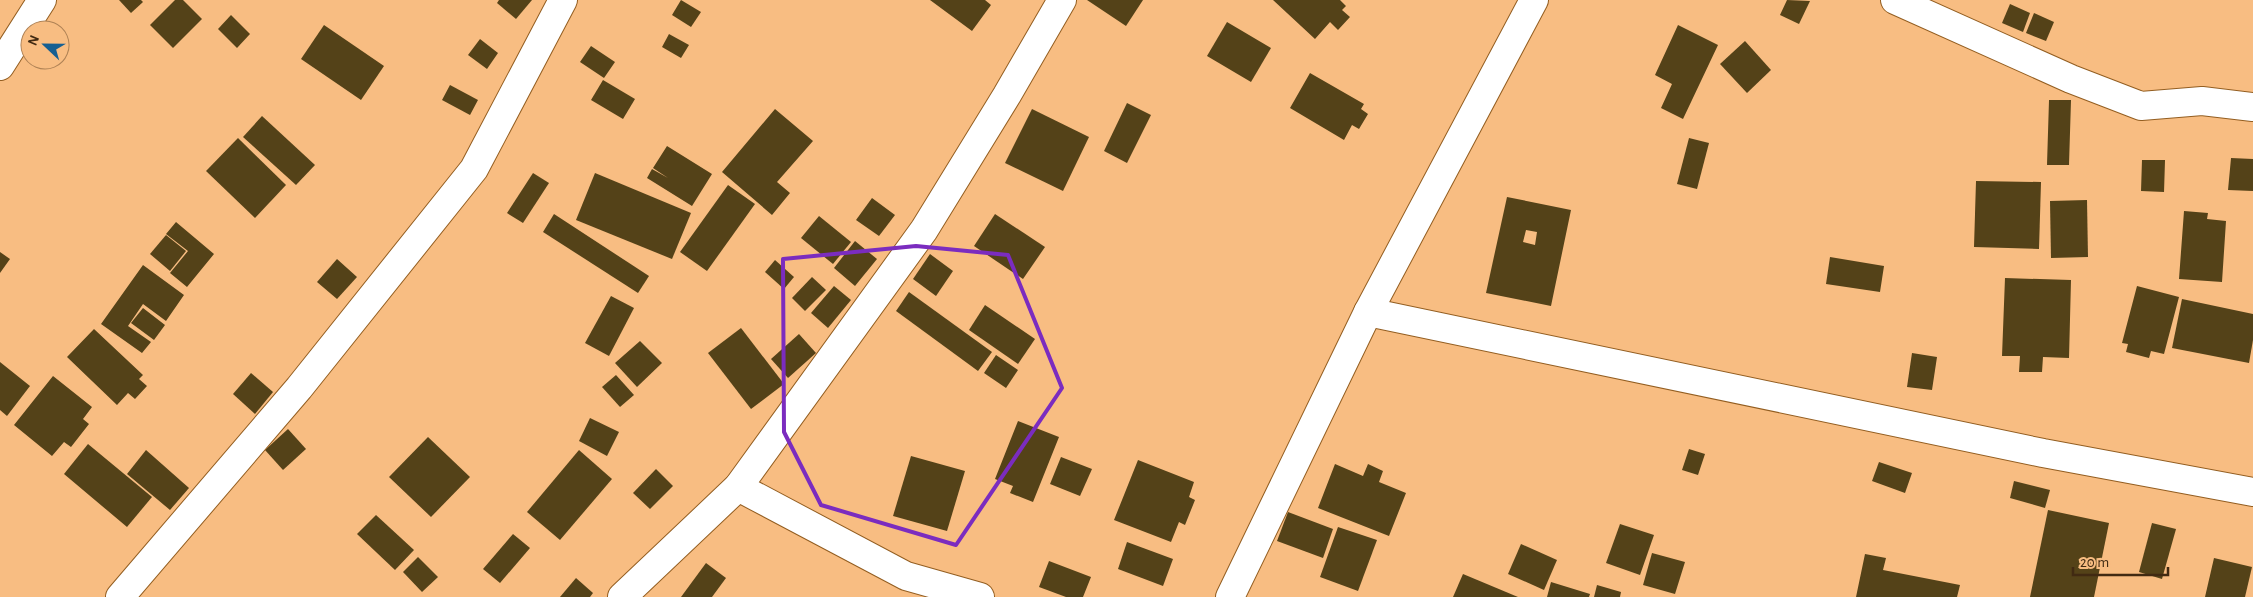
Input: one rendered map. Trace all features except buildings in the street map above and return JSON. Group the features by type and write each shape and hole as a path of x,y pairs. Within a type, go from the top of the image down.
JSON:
{"street":[{"path":"0,66 42,0"},
{"path":"120,597 299,388 474,169 563,0"},
{"path":"622,597 738,487 924,230 1007,95 1062,0"},
{"path":"1230,597 1368,312 1534,0"},
{"path":"1896,0 2071,79 2141,106 2202,101 2253,107"},
{"path":"1368,312 2043,452 2253,492"},
{"path":"738,487 906,576 980,597"}],"highlighted area":[{"path":"916,246 1008,255 1062,388 956,545 821,505 784,432 783,259"}]}
